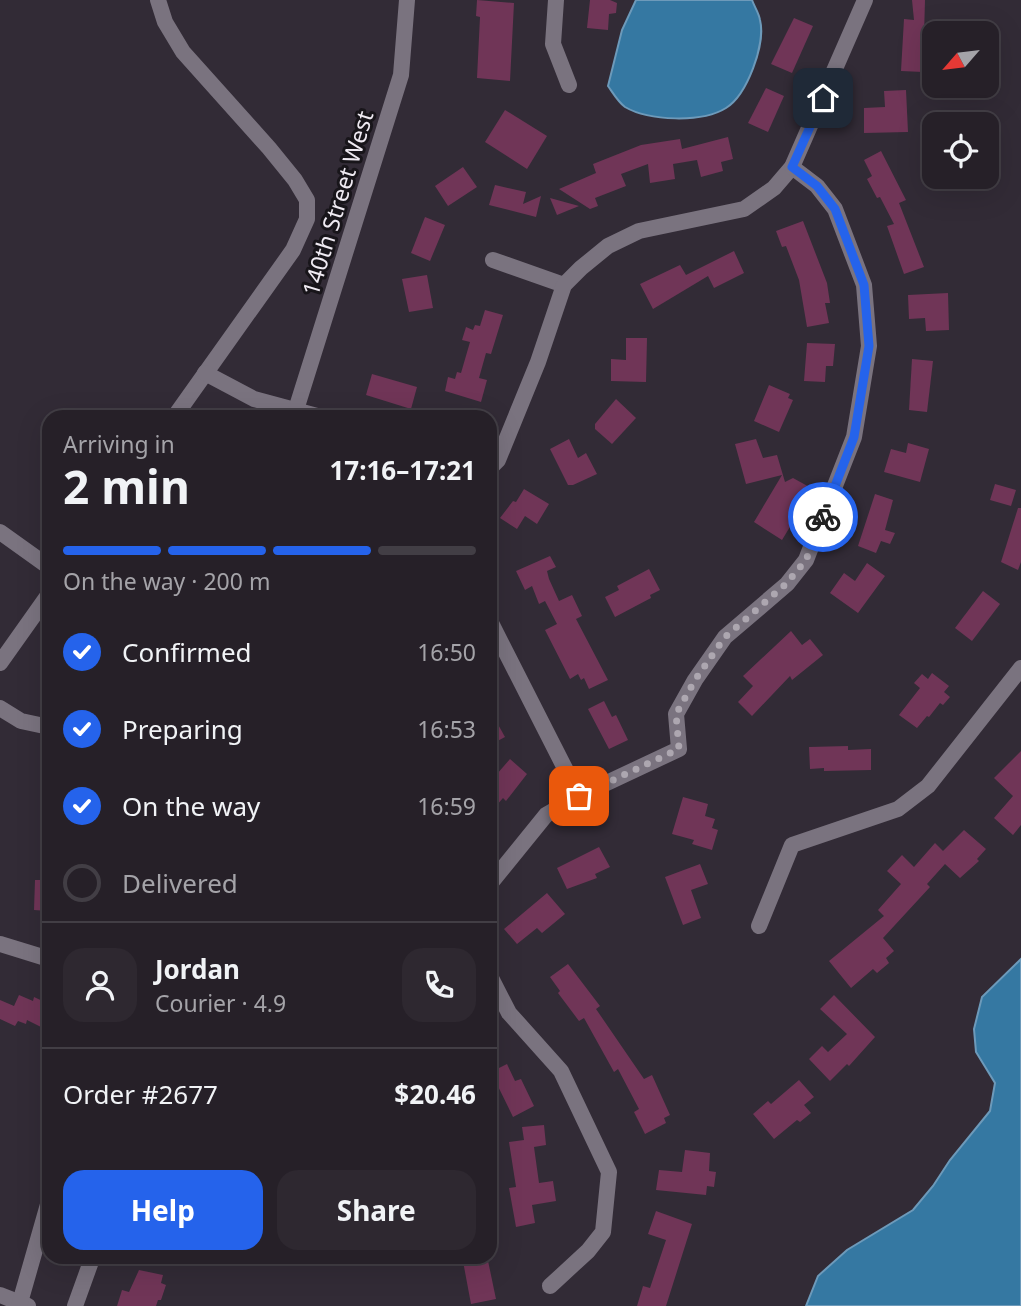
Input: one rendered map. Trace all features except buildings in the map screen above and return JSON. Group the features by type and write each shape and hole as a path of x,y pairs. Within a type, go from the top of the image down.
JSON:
{"street":[{"path":"158,0 165,22 183,52 277,159 307,200 307,219 292,250 179,410"},
{"name":"140th Street West","path":"296,410 401,75 407,0"},
{"path":"556,0 553,44 569,85"},
{"path":"497,461 538,362 564,285 608,246 639,231 744,209 775,188 792,167 865,0"},
{"path":"497,876 546,816 579,796 679,749 676,714 695,680 725,637 786,584 806,560 854,437 869,346 864,285 835,209 817,186 792,167"},
{"path":"493,260 564,285"},
{"path":"205,373 254,399 286,410"},
{"path":"0,532 42,562"},
{"path":"0,663 42,604"},
{"path":"497,635 579,796"},
{"path":"759,926 792,845 898,810 928,786 1021,668"},
{"path":"0,708 21,721 42,726"},
{"path":"0,944 42,957"},
{"path":"497,990 509,1013 561,1071 609,1172 603,1232 588,1251 550,1286"},
{"path":"0,1295 23,1305 42,1229"},
{"path":"75,1306 90,1264"}],"water":[{"path":"636,0 752,0 760,20 760,42 748,81 734,101 716,113 690,118 648,115 635,112 620,103 608,86 622,30"},
{"path":"1021,959 1021,1306 806,1306 818,1276 847,1250 913,1210 990,1111 995,1083 976,1052 974,1029 982,997"}],"way so far":[{"path":"579,796 679,749 676,714 695,680 725,637 786,584 806,560 823,517"}],"route":[{"path":"823,98 792,167 817,186 835,209 864,285 869,346 854,437 823,517"}]}
